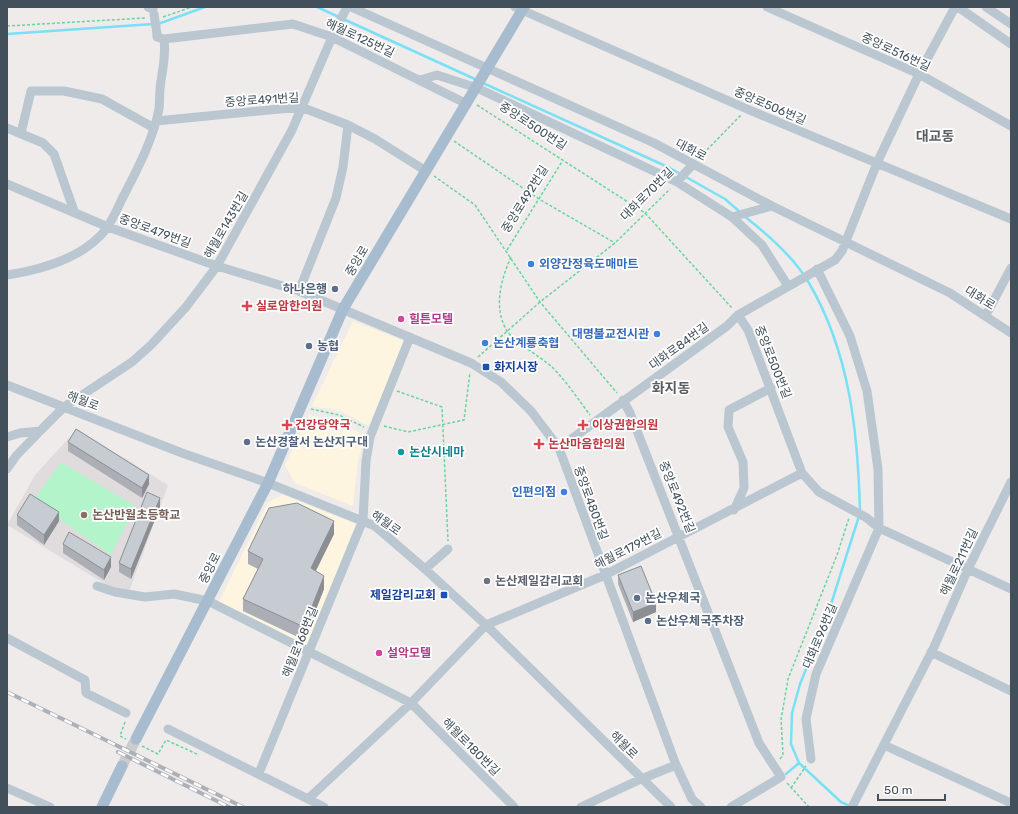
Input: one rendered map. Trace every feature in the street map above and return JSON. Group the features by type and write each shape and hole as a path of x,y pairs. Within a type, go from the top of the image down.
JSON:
{"main road":[{"name":"중앙로","path":"136,739 268,483 343,309 477,88 520,8"},
{"path":"102,807 122,766"}],"street":[{"name":"대화로","path":"351,7 654,143 772,206 950,293 986,315 1011,333"},
{"name":"중앙로516번길","path":"767,7 919,74 1011,126"},
{"name":"대화로84번길","path":"559,448 623,400 727,326 738,315 813,271 835,260 842,251 876,163 919,74 955,7"},
{"path":"958,7 1011,44"},
{"path":"986,7 1011,24"},
{"name":"중앙로506번길","path":"520,8 747,109 1011,219"},
{"name":"해월로143번길","path":"7,469 16,456 64,407 132,362 151,345 186,307 217,266 292,130 332,37 346,11"},
{"path":"7,274 48,267 80,250 100,236 108,227 138,169 155,124 166,57 153,12"},
{"name":"해월로125번길","path":"160,36 293,24 332,37 468,102"},
{"path":"420,80 438,75 477,88 677,182 732,217 762,246 788,286"},
{"path":"21,133 31,91 64,91 102,99 155,124"},
{"name":"중앙로491번길","path":"155,124 301,107 348,125 375,139 426,171"},
{"path":"299,291 336,198 343,167 348,125"},
{"path":"7,128 42,143 54,154 74,211"},
{"name":"대화로70번길","path":"677,182 693,164"},
{"name":"중앙로479번길","path":"7,184 74,211 108,227 217,266 299,291 343,309"},
{"path":"732,217 772,206"},
{"path":"986,315 1011,268"},
{"path":"813,271 850,336 867,391 878,469 879,528"},
{"name":"중앙로480번길","path":"343,309 471,363 501,382 531,411 559,448 676,765 692,799 701,807"},
{"name":"중앙로500번길","path":"738,315 748,330 802,473 819,492 867,518 879,528 1011,589"},
{"name":"해월로168번길","path":"259,773 363,520 366,461 374,428 410,337"},
{"name":"해월로","path":"7,385 182,453 268,483 375,526 425,568 486,625 671,807"},
{"path":"734,510 744,488 744,475 743,462 728,427 729,410 771,388"},
{"name":"중앙로492번길","path":"623,400 680,536 748,718 759,743 781,777"},
{"path":"7,437 20,433 40,431"},
{"name":"해월로179번길","path":"486,625 605,575 734,510 802,473"},
{"name":"해월로211번길","path":"852,807 931,652 968,569 1011,482"},
{"name":"대화로96번길","path":"812,759 806,719 816,674 879,528"},
{"path":"425,568 448,549"},
{"name":"해월로180번길","path":"97,586 115,592 145,597 174,594 208,601 411,703 514,807"},
{"path":"309,798 411,703 486,625"},
{"path":"7,638 85,680 86,693 126,713"},
{"path":"931,652 1011,691"},
{"path":"168,729 259,773 324,807"},
{"path":"884,745 1011,803"},
{"path":"581,807 641,779 676,765"},
{"path":"731,807 781,777"},
{"path":"7,788 49,807"}],"path":[{"path":"7,26 192,7"},
{"name":"중앙로500번길","path":"468,102 563,160 645,213 738,315"},
{"path":"693,164 747,109"},
{"path":"447,136 539,199 615,243"},
{"name":"중앙로492번길","path":"507,250 563,160"},
{"name":"중앙로492번길","path":"426,171 475,205 507,250 540,302 623,400"},
{"name":"대화로70번길","path":"471,363 540,302 615,243 677,182"},
{"path":"511,257 500,289 501,314 507,331 565,380 594,422"},
{"path":"301,406 339,415 374,428 408,432 464,420 471,363"},
{"path":"389,389 442,407 444,424 448,549"},
{"path":"775,768 783,756 782,720 788,679 837,555 852,510"},
{"path":"791,788 799,774"},
{"path":"781,777 809,807"}],"shaded area":[{"path":"353,321 404,341 369,426 340,411 312,406"},
{"path":"309,415 336,421 365,435 358,461 353,506 295,483 285,465"},
{"name":"논산반월초등학교","path":"77,429 168,485 127,597 7,525 35,475"},
{"path":"283,495 356,524 307,645 219,602 268,502"}],"green space":[{"path":"61,462 135,506 111,555 33,501"}],"building":[{"path":"76,429 149,475 142,488 68,442"},
{"path":"147,492 160,498 131,569 119,563"},
{"path":"30,494 59,512 44,535 17,515"},
{"path":"297,503 334,521 311,568 324,576 304,627 243,599 263,559 248,551 269,508"},
{"path":"69,532 111,557 104,570 63,544"},
{"name":"논산우체국","path":"641,566 656,603 633,612 618,575"}],"waterway":[{"path":"158,24 205,7"},
{"path":"317,7 477,80"},
{"path":"7,34 153,24"},
{"path":"483,83 670,168 725,199 740,212"},
{"path":"744,216 780,247 803,274 823,310 834,337 843,365 854,423 860,512"},
{"path":"850,806 841,802 799,763 791,744 792,713 800,684 826,620 859,516"},
{"path":"786,774 799,763"}],"tunnel":[{"path":"122,766 136,739"}],"railway":[{"path":"7,692 243,807"},
{"path":"118,752 229,807"}],"place":[{"name":"외양간정육도매마트","path":"531,264"},
{"name":"하나은행","path":"335,289"},
{"name":"실로암한의원","path":"247,306"},
{"name":"힐튼모텔","path":"401,319"},
{"name":"대명불교전시관","path":"657,334"},
{"name":"논산계룡축협","path":"485,343"},
{"name":"농협","path":"309,346"},
{"name":"화지시장","path":"486,367"},
{"name":"건강당약국","path":"287,425"},
{"name":"이상권한의원","path":"583,425"},
{"name":"논산경찰서 논산지구대","path":"247,442"},
{"name":"논산마음한의원","path":"539,444"},
{"name":"논산시네마","path":"401,452"},
{"name":"인편의점","path":"564,492"},
{"name":"논산반월초등학교","path":"84,515"},
{"name":"논산제일감리교회","path":"487,581"},
{"name":"제일감리교회","path":"444,595"},
{"name":"논산우체국","path":"637,598"},
{"name":"논산우체국주차장","path":"648,621"},
{"name":"설악모텔","path":"379,653"}],"district":[{"name":"대교동","path":"935,136"},
{"name":"화지동","path":"671,388"}]}
